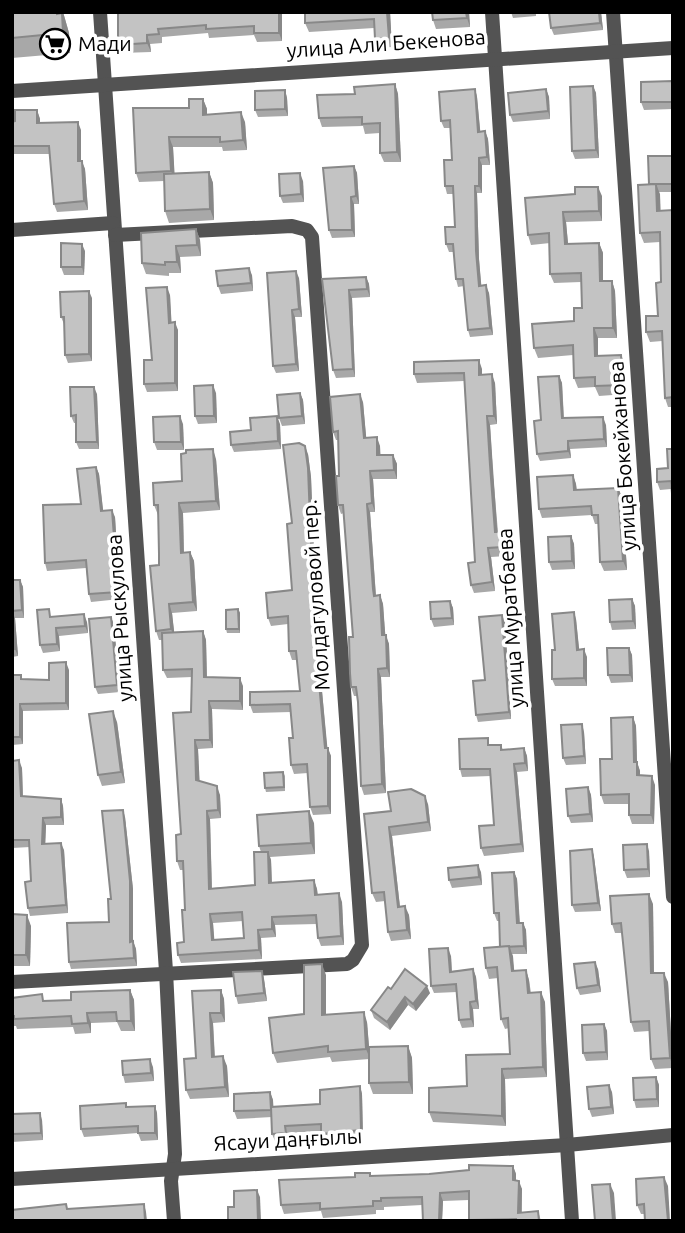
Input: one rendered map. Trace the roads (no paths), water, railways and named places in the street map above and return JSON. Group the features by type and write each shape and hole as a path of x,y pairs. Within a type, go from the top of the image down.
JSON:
{"street":[{"name":"улица Рыскулова","path":"100,12 166,971 175,1168 171,1181 174,1221"},
{"name":"улица Муратбаева","path":"492,12 572,1221"},
{"name":"улица Бокейханова","path":"613,12 673,897"},
{"name":"улица Али Бекенова","path":"12,90 495,57 673,48"},
{"name":"Молдагуловой пер.","path":"114,229 292,226 307,230 314,246 362,944 354,960 347,964 166,971"},
{"path":"12,230 114,229"},
{"path":"12,982 166,971"},
{"name":"Ясауи даңғылы","path":"12,1179 567,1145 673,1135"}],"place":[{"name":"Мади","path":"55,44"}]}
